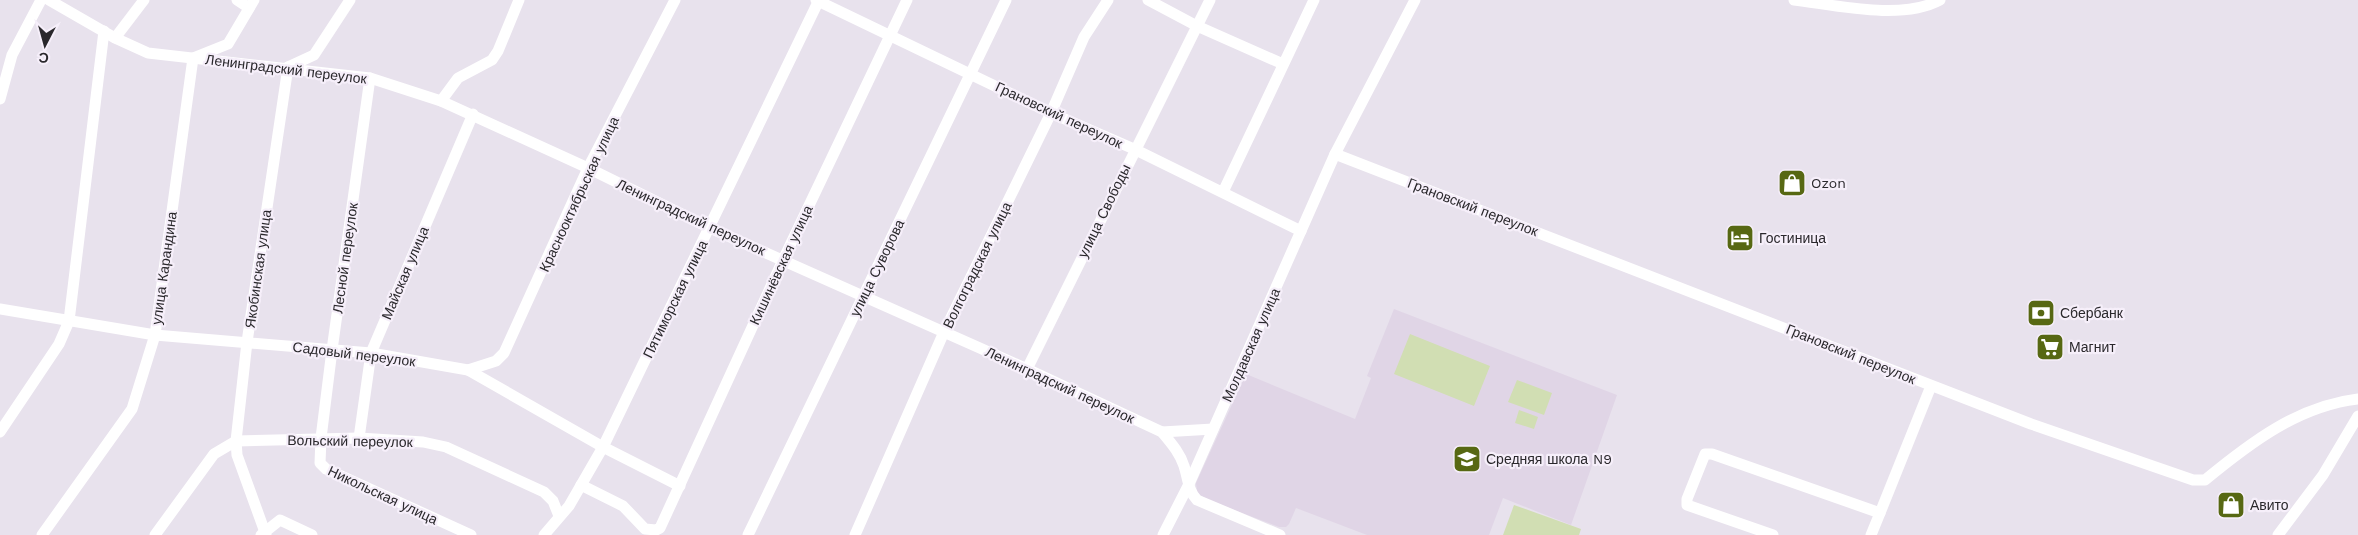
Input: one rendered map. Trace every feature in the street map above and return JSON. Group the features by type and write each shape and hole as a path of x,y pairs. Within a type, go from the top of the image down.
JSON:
{"street":[{"path":"0,99 12,55 41,0"},
{"name":"Ленинградский переулок","path":"49,0 115,38 148,53 288,67 370,78 473,114 710,228 1027,369 1162,432 1176,449 1197,500 1280,535"},
{"path":"115,38 144,0"},
{"path":"193,58 228,44 251,4 237,0"},
{"path":"288,67 314,55 350,0"},
{"path":"441,102 458,78 492,60 498,51 519,0"},
{"name":"Краснооктябрьская улица","path":"468,370 496,361 504,353 588,168 675,0"},
{"name":"Грановский переулок","path":"817,0 1051,113 1134,149 1301,231"},
{"name":"Пятиморская улица","path":"544,535 569,506 603,447 710,228 817,0"},
{"name":"Кишинёвская улица","path":"581,485 623,506 645,529 656,530 660,528 783,260 907,0"},
{"name":"улица Суворова","path":"748,535 1006,0"},
{"name":"Волгоградская улица","path":"855,535 944,332 1051,113 1084,37 1108,0"},
{"path":"1148,0 1197,26 1283,64"},
{"name":"улица Свободы","path":"1027,369 1134,149 1210,0"},
{"path":"1223,192 1314,0"},
{"name":"Молдавская улица","path":"1164,535 1189,484 1335,154 1415,0"},
{"path":"1794,0 1896,11 1921,7 1940,0"},
{"path":"0,432 59,344 69,321 104,31"},
{"name":"улица Карандина","path":"42,535 132,409 155,336 193,58"},
{"name":"Якобинская улица","path":"264,534 237,455 236,441 247,342 288,67"},
{"name":"Лесной переулок","path":"321,438 370,78"},
{"name":"Майская улица","path":"359,438 371,353 473,114"},
{"name":"Грановский переулок","path":"1335,154 1931,386 2084,443 2193,480 2205,480 2244,448 2280,425 2318,408 2358,399"},
{"name":"Садовый переулок","path":"0,309 155,336 371,353 468,370 603,447 680,486"},
{"path":"1871,535 1931,386"},
{"path":"2278,535 2323,475 2358,416"},
{"path":"1162,432 1213,429"},
{"name":"Никольская улица","path":"321,438 320,463 323,467 471,535"},
{"name":"Вольский переулок","path":"236,441 359,438 423,442 446,447 544,492 553,501 560,516"},
{"path":"155,535 214,454 236,441"},
{"path":"1773,535 1687,505 1686,498 1705,454 1712,454 1880,513"},
{"path":"264,534 280,520 312,535"}],"shaded area":[{"name":"Средняя школа N9","path":"1394,309 1617,395 1571,525 1503,498 1489,535 1367,535 1296,508 1289,524 1286,527 1279,527 1208,500 1200,495 1197,491 1196,483 1246,374 1355,419 1371,378 1367,376"}],"green space":[{"path":"1410,334 1490,366 1474,406 1394,374"},
{"path":"1517,380 1552,393 1544,415 1508,402"},
{"path":"1519,410 1538,417 1534,429 1515,423"},
{"path":"1514,505 1581,529 1579,535 1503,535"}],"place":[{"name":"Ozon","path":"1792,183"},
{"name":"Гостиница","path":"1740,238"},
{"name":"Сбербанк","path":"2041,313"},
{"name":"Магнит","path":"2050,347"},
{"name":"Средняя школа N9","path":"1467,459"},
{"name":"Авито","path":"2231,505"}]}
